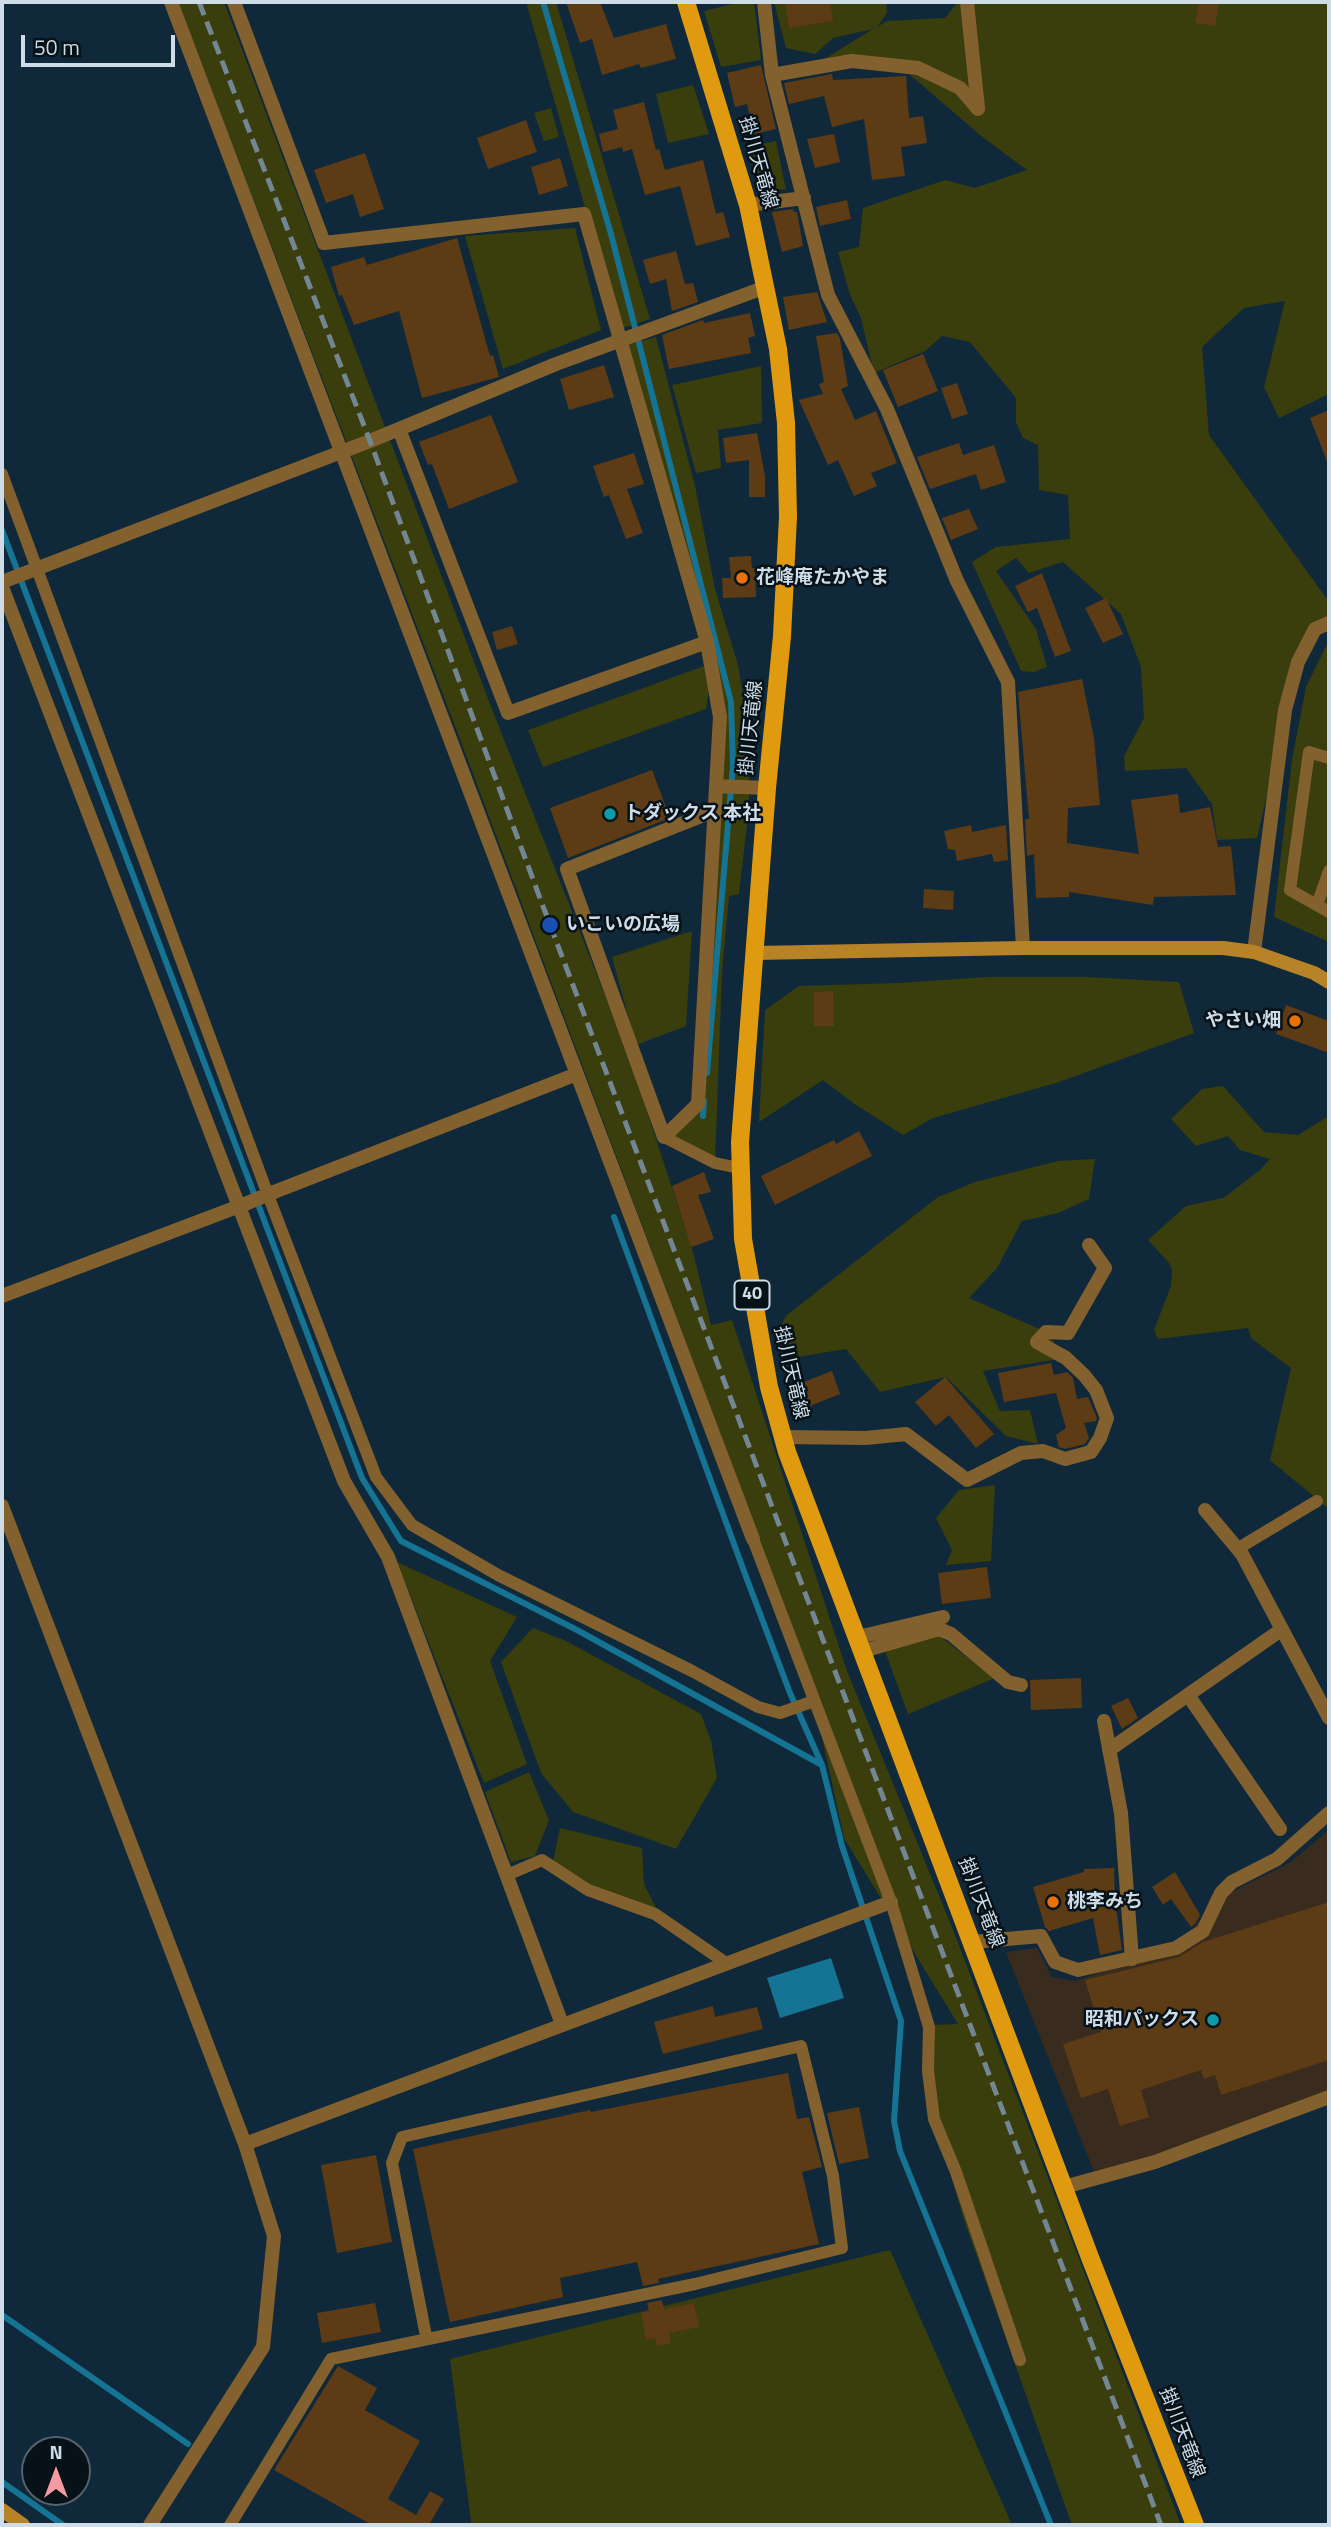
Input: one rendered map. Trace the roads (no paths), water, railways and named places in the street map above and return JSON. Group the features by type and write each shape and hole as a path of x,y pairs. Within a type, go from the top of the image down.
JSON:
{"main road":[{"name":"掛川天竜線","path":"686,2 748,205 778,349 786,424 788,517 782,636 759,787 755,953 739,1168 743,1239 769,1387 783,1437 860,1644 1064,2187 1195,2525"}],"street":[{"path":"171,2 753,1539"},
{"path":"234,2 324,243 584,214 624,339 707,642 720,717 698,1104 664,1137 568,869 714,811"},
{"path":"764,2 772,75 828,295 887,409 957,581 1008,682 1023,948"},
{"path":"772,75 852,61 918,68 960,88 978,109 967,2"},
{"path":"748,205 804,198"},
{"path":"562,2024 388,1557 344,1481 242,1205 3,583 342,452 556,364 766,288"},
{"path":"399,429 508,713 707,642"},
{"path":"1254,952 1284,710 1298,662 1315,629 1329,623"},
{"path":"718,786 759,787"},
{"path":"755,953 1169,946 1223,948 1254,952 1314,973 1329,982"},
{"path":"2,1296 577,1074"},
{"path":"783,1437 866,1438 906,1434 967,1480 1021,1453 1043,1451 1065,1459 1091,1452 1106,1422 1104,1405 1084,1375 1066,1358 1037,1342 1046,1332 1068,1333 1105,1268 1088,1245"},
{"path":"2,1506 245,2144 274,2236 263,2347 150,2525"},
{"path":"1206,1510 1237,1549 1329,1718"},
{"path":"860,1644 943,1617"},
{"path":"860,1644 939,1629 951,1634 1008,1682 1021,1685"},
{"path":"1110,1750 1280,1630"},
{"path":"1188,1695 1280,1829"},
{"path":"1104,1721 1121,1813 1132,1958"},
{"path":"972,1942 1041,1936 1055,1962 1078,1970 1176,1948 1203,1931 1221,1893 1232,1882 1278,1859 1329,1813"},
{"path":"245,2144 891,1902"},
{"path":"1064,2187 1155,2162 1329,2097"},
{"path":"2,2510 23,2525"}],"lane":[{"path":"2,474 376,1476 412,1525 498,1575 692,1671 758,1707 780,1713 809,1703"},
{"path":"1329,758 1309,752 1290,890 1329,912"},
{"path":"1317,905 1329,871"},
{"path":"664,1137 715,1163 739,1168"},
{"path":"1237,1549 1317,1501"},
{"path":"753,1539 809,1703 891,1902 929,2028 928,2071 934,2119 956,2172 1020,2360"},
{"path":"507,1875 542,1860 588,1889 655,1913 726,1963"},
{"path":"230,2525 331,2359 695,2284 842,2248 832,2176 801,2046 402,2137 392,2163 426,2336"}],"water":[{"path":"831,1958 844,1998 780,2018 767,1978"}],"waterway":[{"path":"543,2 611,234 731,702 733,765 707,1073"},
{"path":"2,530 362,1478 401,1541 577,1630 822,1765"},
{"path":"703,1116 704,1101"},
{"path":"614,1217 790,1693 822,1765 842,1846 901,2021 894,2121 900,2151 1051,2525"},
{"path":"2,2315 188,2444"},
{"path":"2,2482 63,2525"}],"railway":[{"path":"199,2 370,441 550,925 1161,2525"}],"place":[{"name":"花峰庵たかやま","path":"742,578"},
{"name":"トダックス 本社","path":"610,814"},
{"name":"いこいの広場","path":"550,925"},
{"name":"やさい畑","path":"1295,1021"},
{"name":"桃李みち","path":"1053,1902"},
{"name":"昭和パックス","path":"1213,2020"}]}
